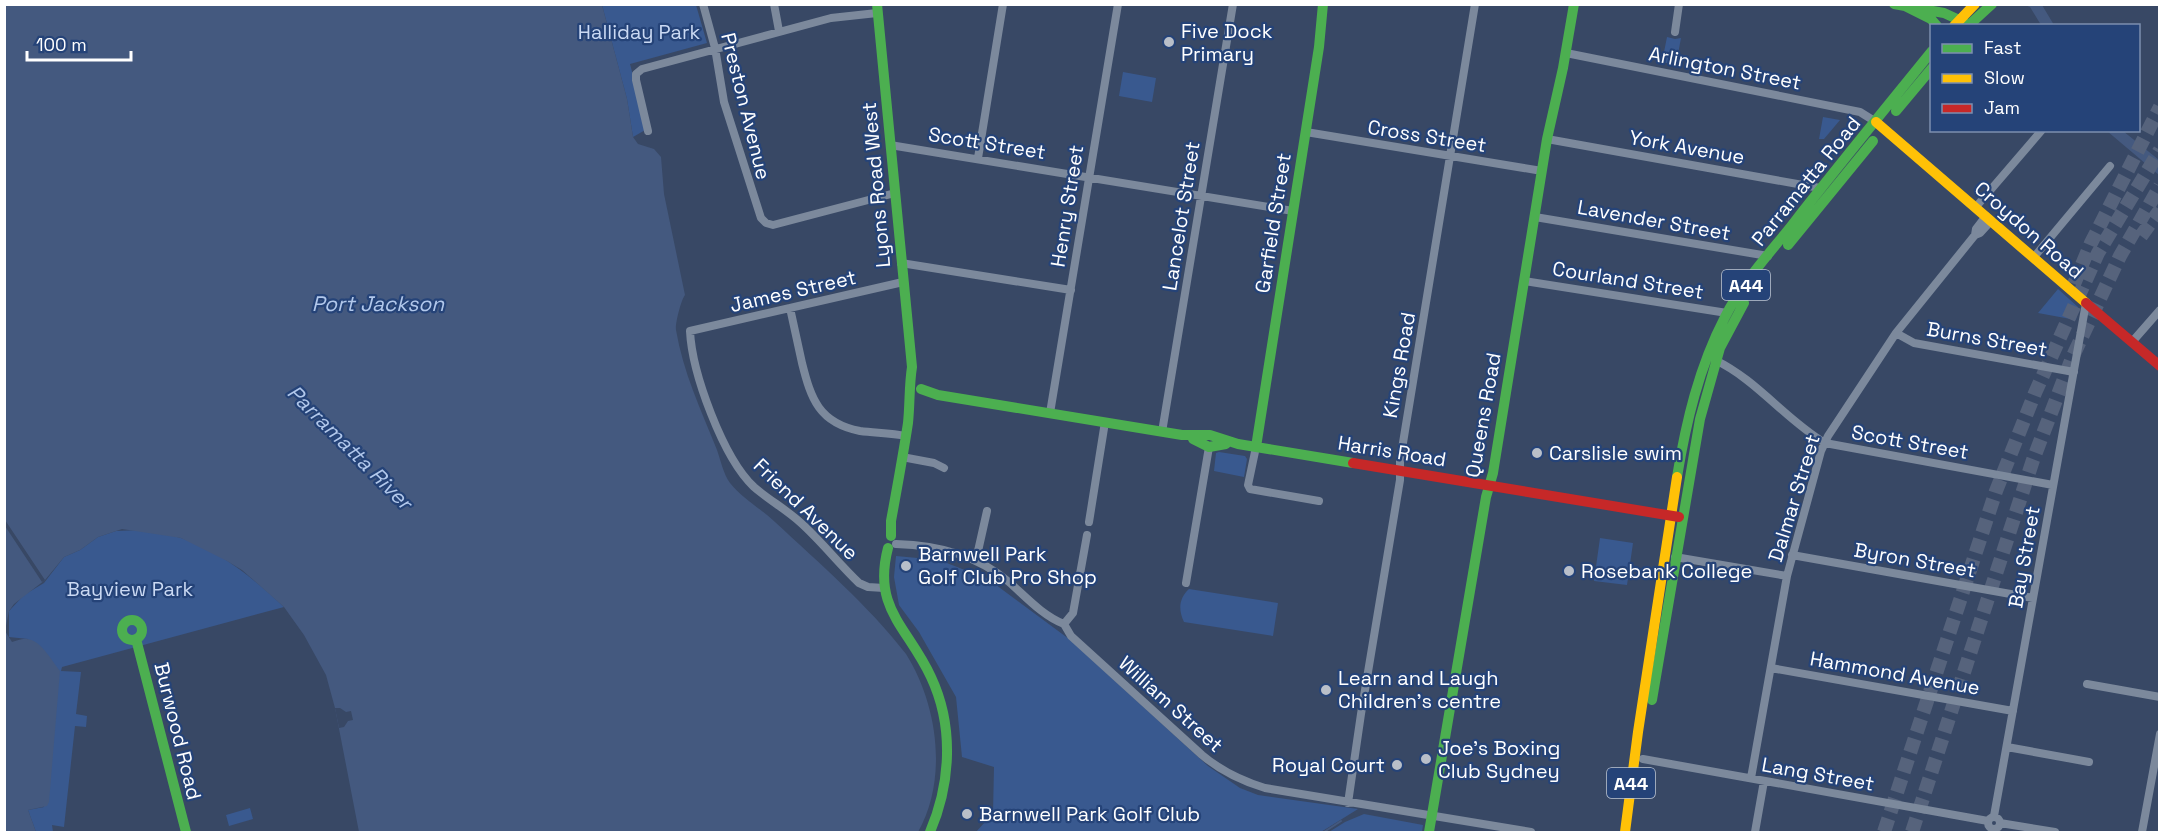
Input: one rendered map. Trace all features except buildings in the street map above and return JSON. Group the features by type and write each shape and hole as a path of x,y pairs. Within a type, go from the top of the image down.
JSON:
{"main road":[{"name":"Garfield Street","path":"1256,447 1319,47 1323,4"},
{"name":"Queens Road","path":"1429,832 1489,485 1493,473 1547,139 1574,4"},
{"path":"1963,23 1975,4"},
{"path":"1899,5 1963,23 1992,4"},
{"path":"1899,5 1931,19 1935,24"},
{"name":"Lyons Road West","path":"877,9 911,363 916,391"},
{"name":"Parramatta Road","path":"1634,832 1643,759 1675,557 1677,516 1716,360 1726,335 1742,307 1880,125 1930,54"},
{"name":"Parramatta Road","path":"1625,832 1638,733 1677,516 1698,381 1707,354 1727,313 1821,188 1930,70"},
{"name":"Croydon Road","path":"1880,125 2160,366"},
{"path":"916,391 909,411 891,521 892,543 885,560 884,588 893,617 932,679 945,726 947,742 945,780 940,804 930,832"},
{"name":"Harris Road","path":"916,391 1182,435 1210,442 1238,444 1677,516"},
{"name":"Burwood Road","path":"136,639 186,832"}],"street":[{"name":"Preston Avenue","path":"703,4 715,48 724,102 752,197 765,223 773,225 795,220 895,193"},
{"path":"774,4 778,31"},
{"path":"978,158 1003,4"},
{"name":"Henry Street","path":"1050,413 1118,4"},
{"name":"Lancelot Street","path":"1162,432 1233,4"},
{"name":"Kings Road","path":"1348,803 1400,480 1400,461 1475,4"},
{"path":"1675,32 1679,4"},
{"path":"648,131 636,80 636,74 642,69 778,31 877,9"},
{"name":"Arlington Street","path":"1566,53 1860,112 1880,125"},
{"name":"Cross Street","path":"1306,132 1542,171"},
{"path":"1975,208 2040,132"},
{"name":"York Avenue","path":"1547,139 1821,188"},
{"name":"Scott Street","path":"890,145 1293,211"},
{"path":"2034,257 2109,166"},
{"name":"Lavender Street","path":"1535,217 1768,256"},
{"name":"Dalmar Street","path":"1751,778 1787,576 1811,484 1825,443 1896,333 1975,235 1980,233 1988,218"},
{"path":"901,263 1071,290"},
{"name":"Courland Street","path":"1524,281 1727,313"},
{"name":"James Street","path":"690,332 903,282"},
{"name":"Bay Street","path":"1994,820 2086,303"},
{"path":"790,308 808,388 814,404 831,421 859,431 906,436"},
{"path":"2132,342 2160,310"},
{"name":"Friend Avenue","path":"690,332 704,393 731,459 753,486 801,523 859,583 868,587 884,588"},
{"name":"Burns Street","path":"1896,333 1914,342 2074,372"},
{"name":"Scott Street","path":"1716,360 1735,372 1825,443 2054,485"},
{"path":"1089,522 1105,422"},
{"path":"1186,583 1210,442"},
{"path":"1256,447 1248,485 1250,489 1319,501"},
{"path":"902,457 934,463 944,468"},
{"path":"976,560 987,511"},
{"path":"1064,624 1073,613 1087,535"},
{"name":"William Street","path":"892,543 937,548 976,560 1006,579 1052,619 1064,624 1071,636 1215,766 1241,780 1265,788 1527,832"},
{"name":"Byron Street","path":"1792,555 2033,598"},
{"path":"1675,557 1787,576"},
{"name":"Hammond Avenue","path":"1771,668 2013,711"},
{"path":"2087,684 2160,697"},
{"path":"2142,832 2160,734"},
{"path":"2007,747 2089,762"},
{"name":"Lang Street","path":"1643,759 2055,832"},
{"path":"1755,832 1764,781"},
{"path":"1993,831 1997,828 1994,820"}],"green space":[{"name":"Halliday Park","path":"602,5 696,5 707,43 630,64 647,129 633,137 627,99"},
{"path":"1667,37 1681,38 1676,65 1662,62"},
{"path":"1123,72 1156,78 1152,102 1119,96"},
{"path":"1823,117 1840,120 1824,139 1819,139"},
{"path":"2058,289 2078,307 2076,320 2038,313"},
{"path":"1216,453 1245,456 1247,459 1244,477 1214,471"},
{"name":"Bayview Park","path":"140,530 171,535 210,550 249,576 284,607 62,667 61,671 81,672 76,714 87,716 86,727 75,726 64,827 52,825 53,832 36,832 28,810 44,807 28,639 9,637 9,611 24,595 44,583 64,557 80,550 98,537 116,531"},
{"path":"1600,538 1633,543 1627,585 1594,581"},
{"name":"Barnwell Park Golf Club","path":"896,556 939,560 988,579 1069,639 1208,766 1240,788 1258,795 1358,809 1321,832 976,832 993,813 994,767 962,757 956,697 919,632 899,605 894,577"},
{"path":"1189,589 1278,603 1273,636 1184,622 1181,604 1183,596"},
{"path":"250,808 253,819 229,826 226,815"},
{"path":"1364,814 1423,825 1422,832 1329,832"}],"water":[{"name":"Port Jackson","path":"5,5 602,5 627,99 633,137 638,144 654,149 661,157 664,194 685,295 676,323 679,346 693,391 726,475 740,494 775,522 876,619 906,654 926,696 932,719 936,766 927,811 918,832 359,832 335,708 326,675 304,635 284,607 242,570 181,538 122,529 98,537 80,550 64,557 45,580 14,604 9,611 5,631"},
{"path":"2025,5 2042,5 2053,24 2040,24 2030,7"},
{"path":"2108,132 2124,132 2159,160 2159,175"},
{"path":"5,631 12,642 25,639 37,643 60,671 49,802 47,806 28,810 36,832 5,832"}],"pier":[{"path":"5,520 45,580 42,582 5,526"},
{"path":"335,708 346,712 351,711 353,720 339,728"}],"waterway":[{"path":"1324,832 1341,821"}],"tunnel":[{"path":"2074,284 2091,243 2160,107"},
{"path":"1884,832 1996,491 2035,393 2098,253 2160,150"},
{"path":"1912,832 2033,460 2072,358 2120,256 2160,186"},
{"path":"2141,236 2160,210"}],"traffic: fast":[{"path":"877,4 912,367 908,423 891,521 891,536"},
{"path":"1256,447 1319,47 1323,4"},
{"path":"1429,832 1486,497 1493,473 1547,139 1574,4"},
{"path":"1894,4 1944,13 1968,24"},
{"path":"1970,24 1992,4"},
{"path":"1905,6 1931,19 1935,24"},
{"path":"1677,477 1689,415 1701,375 1716,336 1739,292 1930,53"},
{"path":"1896,111 1930,70"},
{"path":"1788,245 1873,141"},
{"path":"1652,700 1700,419 1720,348 1744,303"},
{"path":"921,389 938,395 1182,435 1210,435 1238,444 1353,463"},
{"path":"1193,439 1209,447 1226,444"},
{"path":"888,548 884,569 889,602 895,617 931,677 944,715 946,774 930,832"},
{"path":"132,620 139,623 142,630 139,637 132,640 125,637 122,630 125,623 132,620"},
{"path":"136,639 186,832"}],"traffic: slow":[{"path":"1956,24 1975,4"},
{"path":"1876,122 2086,303"},
{"path":"1625,832 1677,477"}],"traffic: jam":[{"path":"2086,303 2160,366"},
{"path":"1353,463 1679,517"}],"place":[{"name":"Five Dock Primary","path":"1169,42"},
{"name":"Carslisle swim","path":"1537,453"},
{"name":"Barnwell Park Golf Club Pro Shop","path":"906,566"},
{"name":"Rosebank College","path":"1569,571"},
{"name":"Learn and Laugh Children's centre","path":"1326,690"},
{"name":"Joe's Boxing Club Sydney","path":"1426,759"},
{"name":"Royal Court","path":"1397,765"},
{"name":"Barnwell Park Golf Club","path":"967,814"}],"water label":[{"name":"Parramatta River","path":"350,447"}]}
